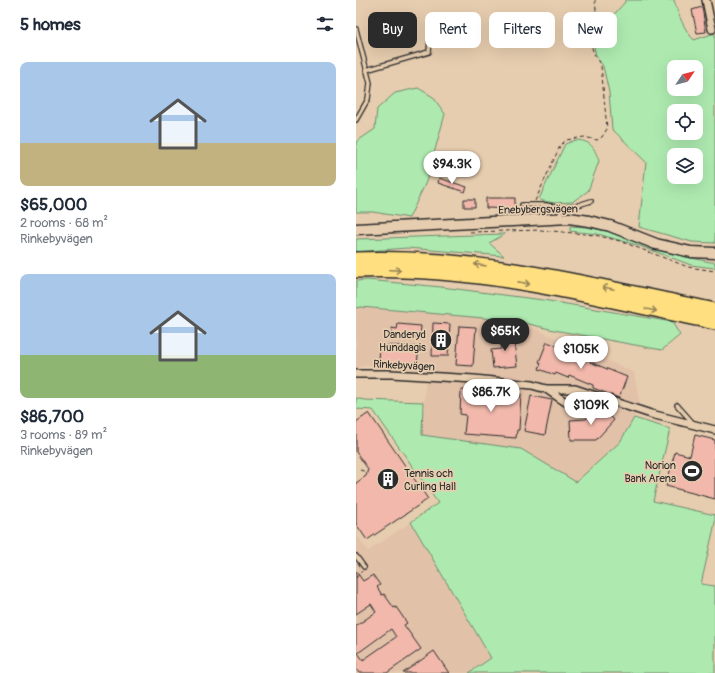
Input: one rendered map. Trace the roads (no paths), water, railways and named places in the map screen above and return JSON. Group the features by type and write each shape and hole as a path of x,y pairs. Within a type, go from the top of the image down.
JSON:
{"highway":[{"path":"356,259 383,258 446,260 508,269 715,310"},
{"path":"356,271 383,270 446,272 504,279 715,323"}],"main road":[{"name":"Enebybergsvägen","path":"356,229 560,213 610,226 656,244 691,252 715,253"}],"street":[{"path":"706,0 712,29"},
{"name":"Rinkebyvägen","path":"356,374 391,374 532,385 546,389 575,389 651,414 715,430"},
{"name":"Rinkebyvägen","path":"546,389 572,406 577,407 583,404 583,398 582,395 575,389"}],"lane":[{"path":"356,28 370,83 368,99 356,120"},
{"path":"366,70 429,52 429,48"},
{"path":"522,204 546,205 560,213 591,201"},
{"path":"677,405 693,424"},
{"path":"356,556 364,567"}],"place":[{"name":"Danderyd Hunddagis","path":"441,340"},
{"name":"Norion Bank Arena","path":"692,471"},
{"name":"Tennis och Curling Hall","path":"388,479"}]}
